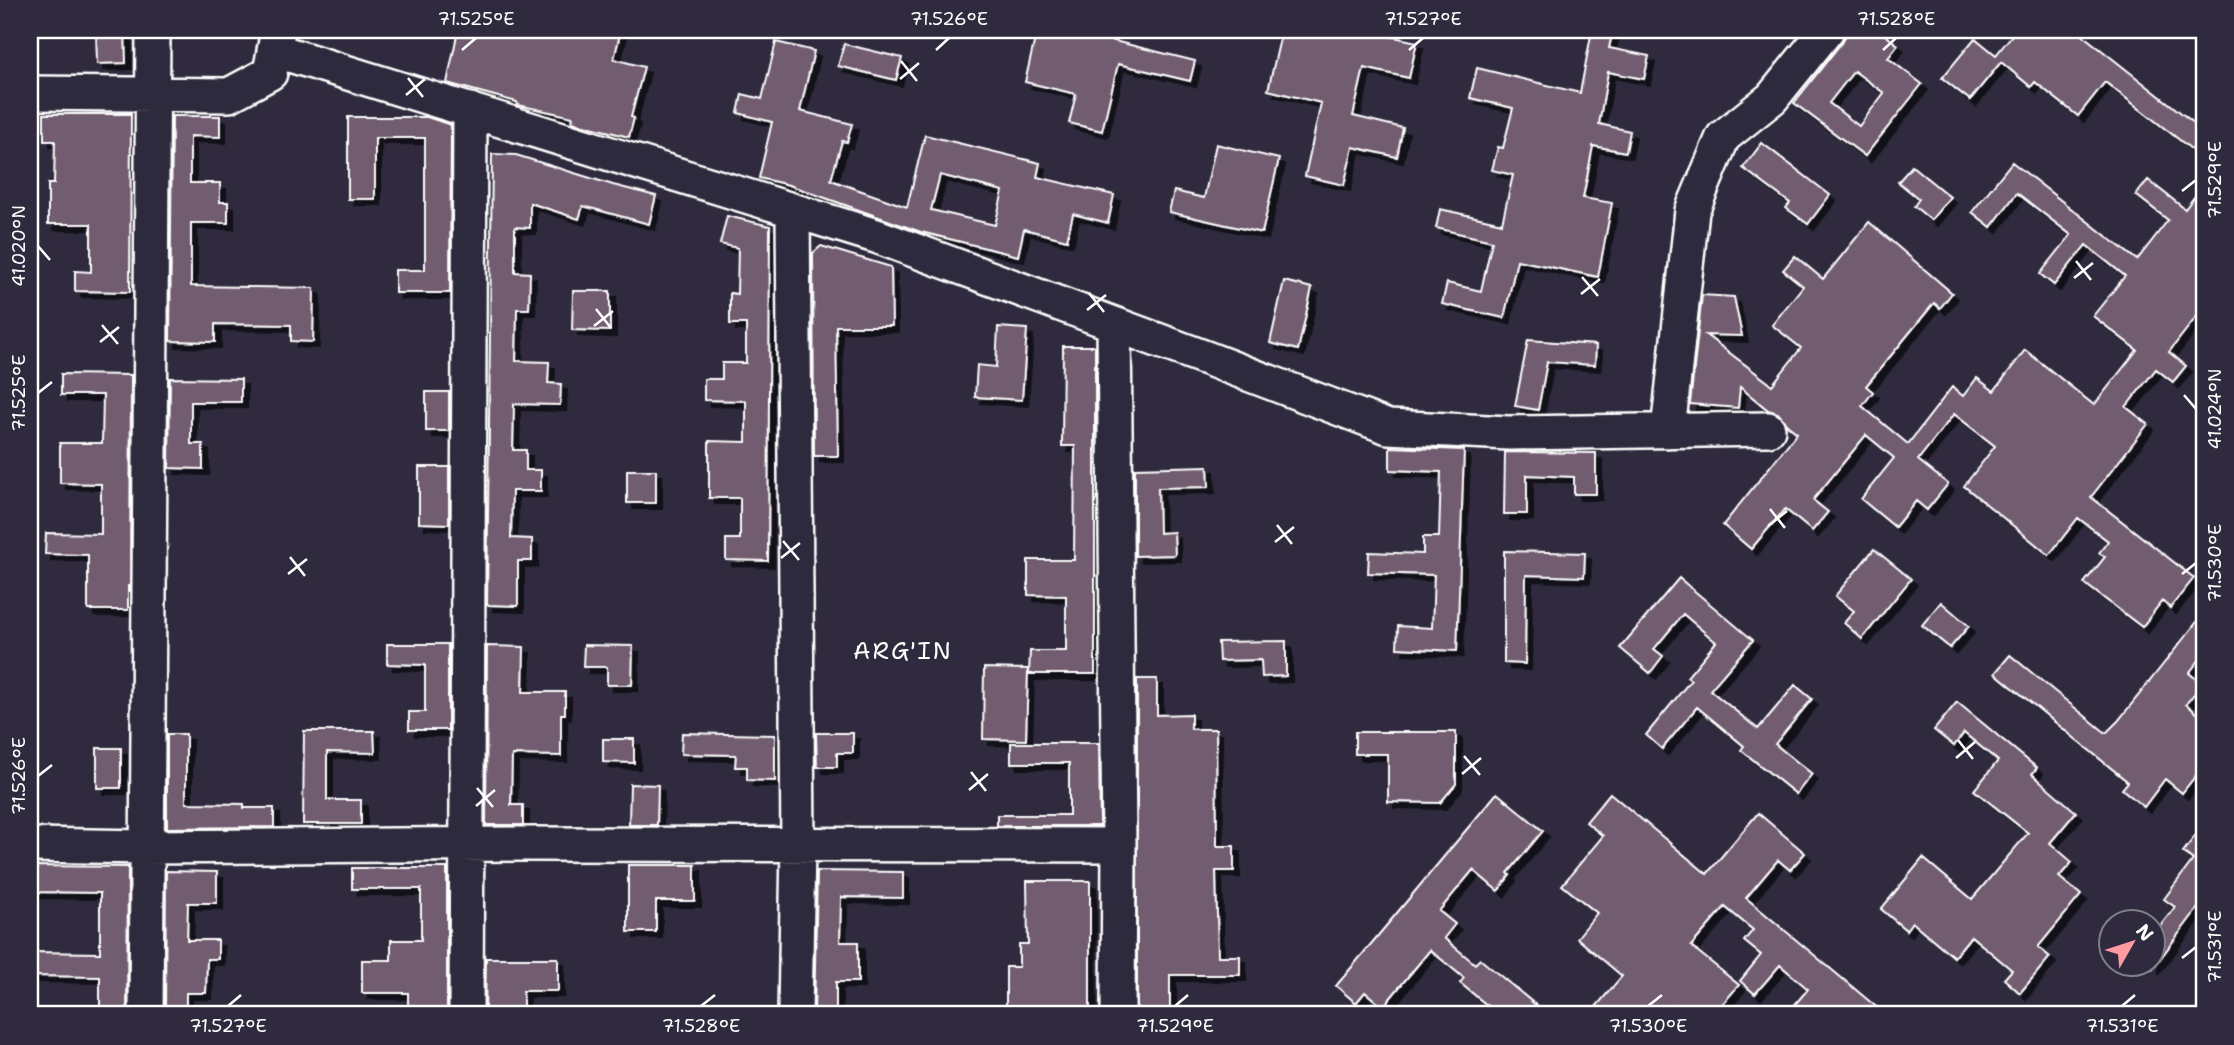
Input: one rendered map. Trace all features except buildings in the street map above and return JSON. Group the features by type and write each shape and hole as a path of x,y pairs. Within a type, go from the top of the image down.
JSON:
{"street":[{"path":"146,1015 153,30"},
{"path":"1668,431 1692,211 1723,137 1772,98 1827,30"},
{"path":"30,93 229,96 270,72 276,40 470,110 876,236 1388,428 1509,433 1768,429"},
{"path":"466,1015 470,110"},
{"path":"793,211 798,845 795,1015"},
{"path":"1114,324 1118,1015"},
{"path":"30,845 147,848 465,844 1119,845"}],"district":[{"name":"ARG'IN","path":"903,651"}]}
